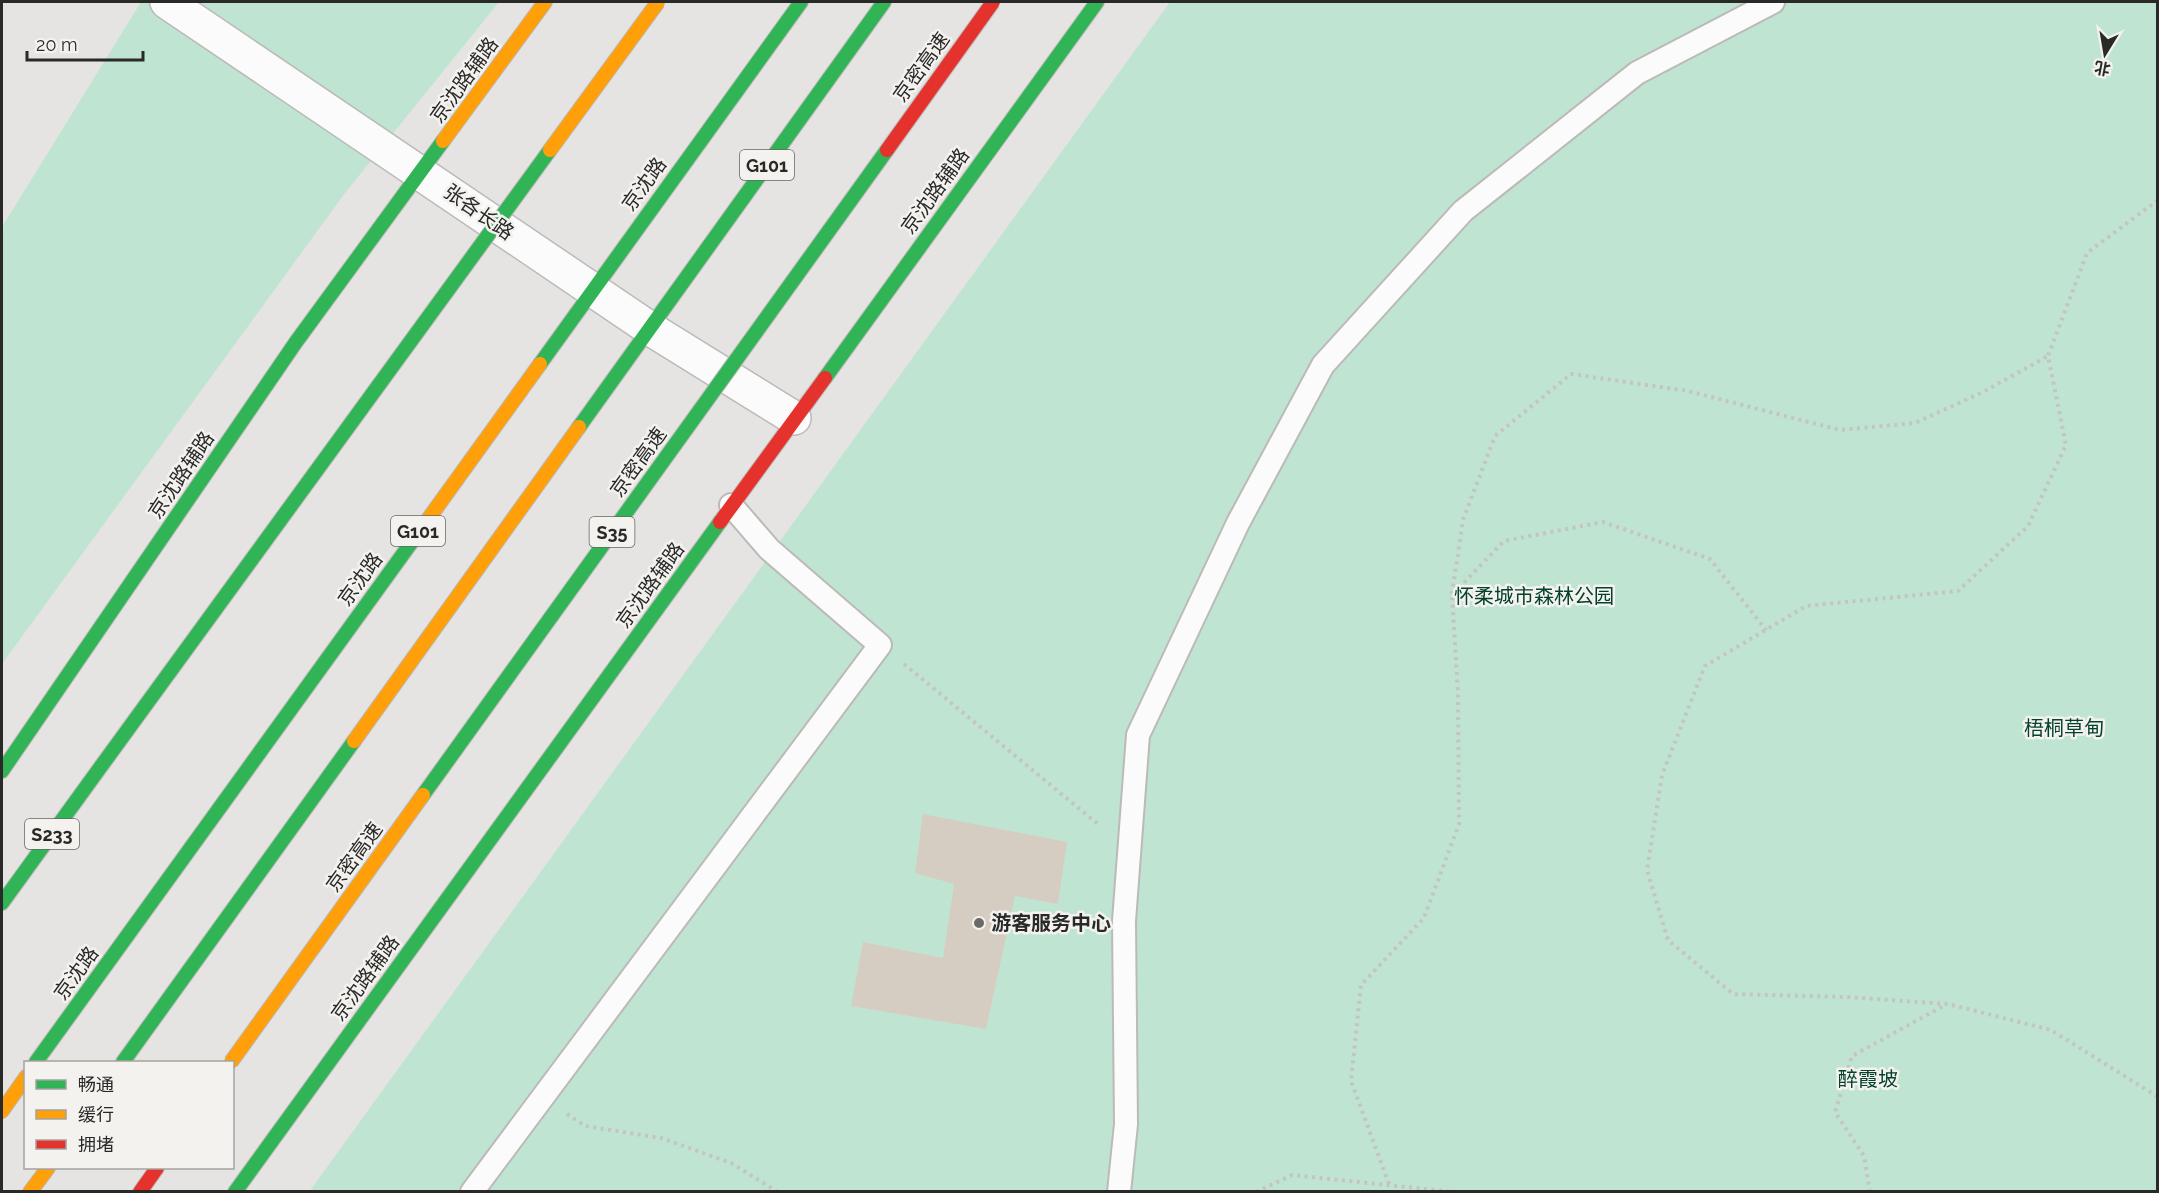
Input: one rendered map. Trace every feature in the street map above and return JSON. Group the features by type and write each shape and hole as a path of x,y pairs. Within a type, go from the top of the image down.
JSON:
{"main road":[{"name":"京沈路辅路","path":"2,771 296,342 545,2"},
{"name":"S233","path":"2,903 658,2"},
{"name":"京沈路","path":"37,1061 801,2"},
{"name":"G101","path":"124,1061 884,2"},
{"name":"京密高速","path":"232,1061 993,2"},
{"name":"京沈路辅路","path":"235,1191 1097,2"},
{"path":"2,1111 24,1080"},
{"path":"30,1191 46,1169"},
{"path":"140,1191 156,1169"}],"street":[{"name":"张各长路","path":"167,2 422,172 649,328 794,418"}],"lane":[{"path":"1119,1191 1126,1124 1124,921 1138,735 1238,523 1323,364 1463,211 1637,73 1773,2"},
{"path":"472,1191 880,645 769,549 731,505"}],"path":[{"path":"2157,200 2087,253 2048,356 2066,445 2028,526 1958,591 1806,606 1705,666 1662,775 1647,870 1668,940 1733,994 1847,997 1948,1004 2051,1030 2157,1097"},
{"path":"1389,1184 1351,1081 1361,985 1424,918 1459,824 1458,694 1452,594 1463,520 1495,436 1571,374 1688,391 1840,430 1915,423 1983,392 2048,356"},
{"path":"1452,594 1504,542 1603,522 1710,559 1766,630"},
{"path":"880,645 1129,851"},
{"path":"1870,1191 1864,1156 1834,1112 1852,1056 1948,1004"},
{"path":"541,1098 585,1126 661,1138 731,1163 778,1191"},
{"path":"1256,1191 1292,1174 1455,1191"}],"green space":[{"path":"141,2 499,2 345,193 2,664 2,227"},
{"name":"怀柔城市森林公园","path":"1170,2 2157,2 2157,1191 309,1192"}],"building":[{"name":"游客服务中心","path":"923,814 1067,842 1058,904 1015,896 986,1029 851,1006 863,942 943,958 954,884 915,873"}],"traffic: fast":[{"path":"540,364 801,2"},
{"path":"579,427 884,2"},
{"path":"825,378 1097,2"},
{"path":"2,771 296,342 443,141"},
{"path":"102,765 550,150"},
{"path":"423,795 887,150"},
{"path":"235,1192 720,522"},
{"path":"37,1061 424,525"},
{"path":"124,1061 354,741"},
{"path":"2,903 102,765"}],"traffic: slow":[{"path":"443,141 545,2"},
{"path":"550,150 658,2"},
{"path":"424,525 540,364"},
{"path":"354,741 579,427"},
{"path":"232,1061 423,795"},
{"path":"2,1111 24,1080"},
{"path":"30,1192 47,1169"}],"traffic: jam":[{"path":"887,150 993,2"},
{"path":"720,522 825,378"},
{"path":"140,1192 156,1169"}],"place":[{"name":"游客服务中心","path":"979,923"}],"park label":[{"name":"梧桐草甸","path":"2064,728"},
{"name":"醉霞坡","path":"1868,1079"}]}
